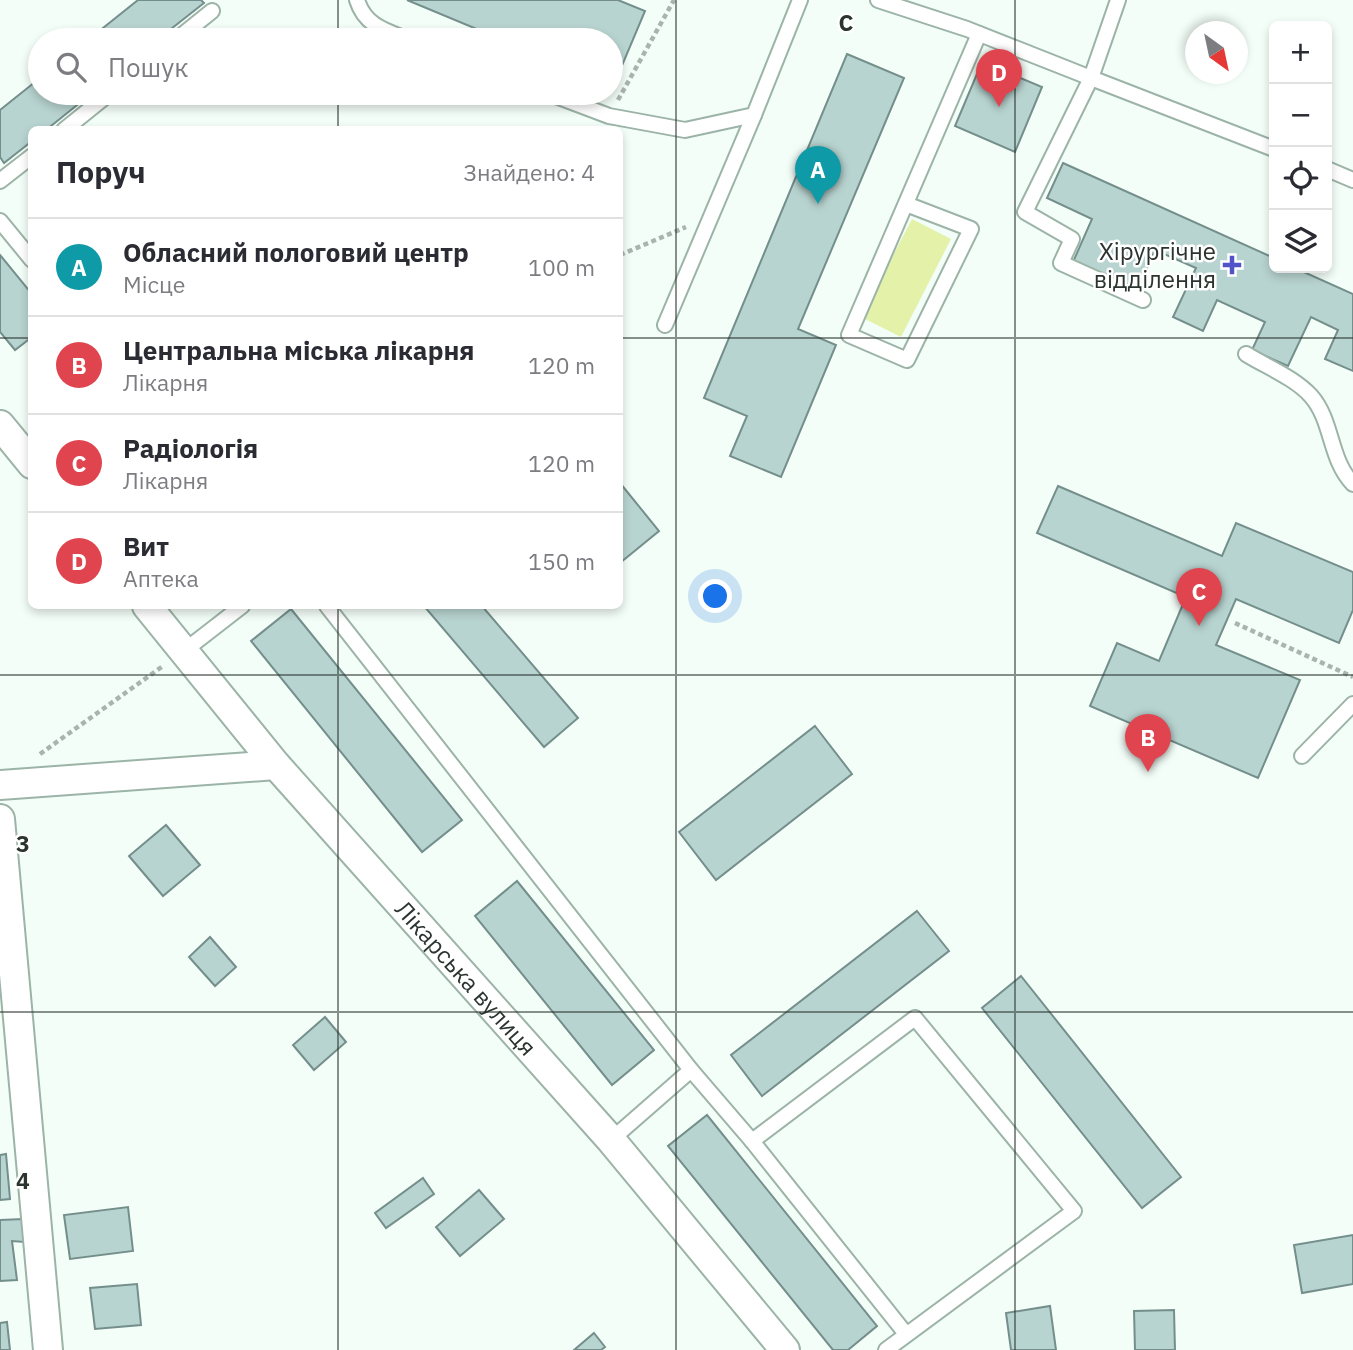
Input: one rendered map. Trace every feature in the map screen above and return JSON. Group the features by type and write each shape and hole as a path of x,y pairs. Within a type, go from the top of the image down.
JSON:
{"street":[{"path":"0,425 28,459"},
{"name":"Лікарська вулиця","path":"149,609 276,765 611,1140 785,1350"},
{"path":"0,785 276,765"},
{"path":"0,819 48,1350"}],"lane":[{"path":"356,0 361,13 377,28"},
{"path":"665,325 800,0"},
{"path":"878,0 979,34 1269,147"},
{"path":"1118,0 1091,78 1025,212 1072,239 1061,263 1143,300"},
{"path":"191,28 212,11"},
{"path":"906,204 971,229 907,360 849,335 979,34"},
{"path":"69,126 95,105"},
{"path":"580,105 609,116 685,130 754,115"},
{"path":"0,181 28,159"},
{"path":"1332,171 1353,180"},
{"path":"0,221 28,255"},
{"path":"1246,354 1311,396 1319,410 1339,468 1353,484"},
{"path":"184,651 238,609"},
{"path":"329,609 691,1070 752,1141 906,1334"},
{"path":"1302,756 1353,704"},
{"path":"752,1141 915,1018 1074,1210 886,1350"},
{"path":"611,1140 691,1070"}],"path":[{"path":"623,91 674,0"},
{"path":"609,116 615,105"},
{"path":"623,254 709,217"},
{"path":"1235,623 1353,677"},
{"path":"32,760 184,651"}],"green space":[{"path":"912,219 951,239 901,337 861,317"}],"building":[{"path":"138,0 201,0 204,3 172,28 103,28"},
{"path":"407,0 618,0 645,11 623,63 623,28 474,28"},
{"path":"847,54 904,78 798,329 836,345 781,477 730,456 747,416 704,398"},
{"path":"982,62 1042,87 1015,152 955,126"},
{"path":"28,88 28,105 77,105 51,126 28,126 28,144 4,163 0,157 0,110"},
{"name":"Хірургічне відділення","path":"1063,163 1269,256 1269,273 1306,273 1353,294 1353,371 1325,359 1338,330 1311,317 1288,366 1252,350 1265,322 1217,300 1203,331 1173,317 1196,268 1155,250 1137,291 1073,262 1092,219 1047,198"},
{"path":"0,255 28,289 28,340 15,350 0,332"},
{"path":"1058,486 1222,556 1236,523 1353,572 1353,610 1339,643 1236,599 1216,645 1300,680 1258,778 1090,706 1117,643 1159,661 1186,597 1037,533"},
{"path":"623,487 659,531 623,561"},
{"path":"291,609 462,820 422,852 251,641"},
{"path":"427,609 485,609 578,718 544,747"},
{"path":"815,726 852,774 716,880 679,832"},
{"path":"166,825 200,865 163,896 129,856"},
{"path":"517,881 654,1050 612,1085 475,916"},
{"path":"917,911 949,951 762,1096 731,1055"},
{"path":"210,937 236,967 215,986 189,957"},
{"path":"1021,976 1181,1177 1142,1208 982,1008"},
{"path":"325,1017 346,1042 314,1070 293,1045"},
{"path":"707,1115 877,1326 848,1350 833,1350 668,1146"},
{"path":"6,1154 10,1199 0,1200 0,1155"},
{"path":"423,1178 434,1194 386,1228 375,1213"},
{"path":"479,1190 504,1219 460,1256 436,1227"},
{"path":"128,1207 133,1251 70,1259 64,1215"},
{"path":"23,1219 24,1242 12,1241 17,1280 0,1281 0,1220"},
{"path":"1353,1235 1353,1284 1302,1293 1294,1245"},
{"path":"137,1284 141,1325 95,1329 90,1288"},
{"path":"1050,1306 1056,1350 1011,1350 1006,1313"},
{"path":"1174,1310 1175,1350 1135,1350 1134,1311"},
{"path":"7,1322 10,1350 0,1350 0,1323"},
{"path":"594,1333 605,1347 601,1350 574,1350"}],"place":[{"name":"Вит","path":"999,107"},
{"name":"Обласний пологовий центр","path":"818,204"},
{"name":"Хірургічне відділення","path":"1232,265"},
{"name":"Радіологія","path":"1199,626"},
{"name":"Центральна міська лікарня","path":"1148,772"}]}
